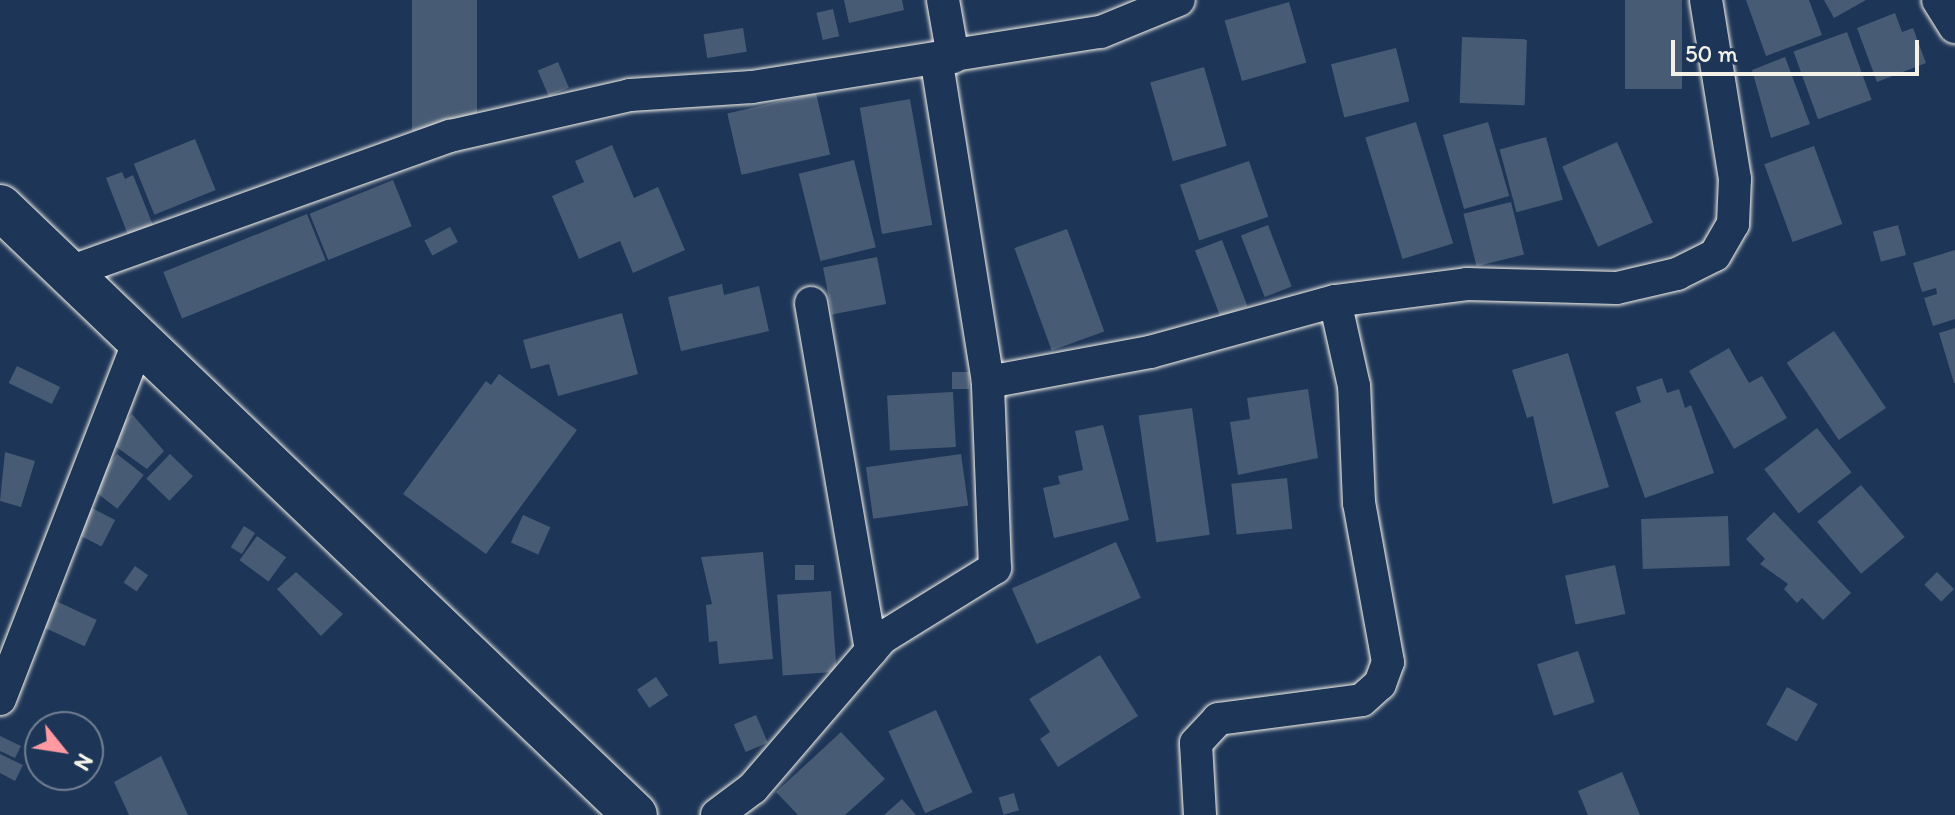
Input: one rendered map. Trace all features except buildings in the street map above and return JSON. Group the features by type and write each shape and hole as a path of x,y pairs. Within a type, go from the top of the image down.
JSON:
{"main road":[{"path":"0,207 635,815"}],"street":[{"path":"717,815 753,788 871,651 995,568 988,382 944,58 943,0"},
{"path":"67,273 450,136 630,95 752,87 1101,32 1179,0"},
{"path":"988,382 1150,352 1335,301 1467,284 1617,288 1677,274 1715,255 1733,224 1735,179 1706,0"},
{"path":"1938,0 1955,27"},
{"path":"1200,815 1196,743 1218,719 1362,700 1380,684 1388,662 1359,503 1354,386 1335,301"},
{"path":"811,303 871,651"},
{"path":"0,699 9,652 139,341"}]}
